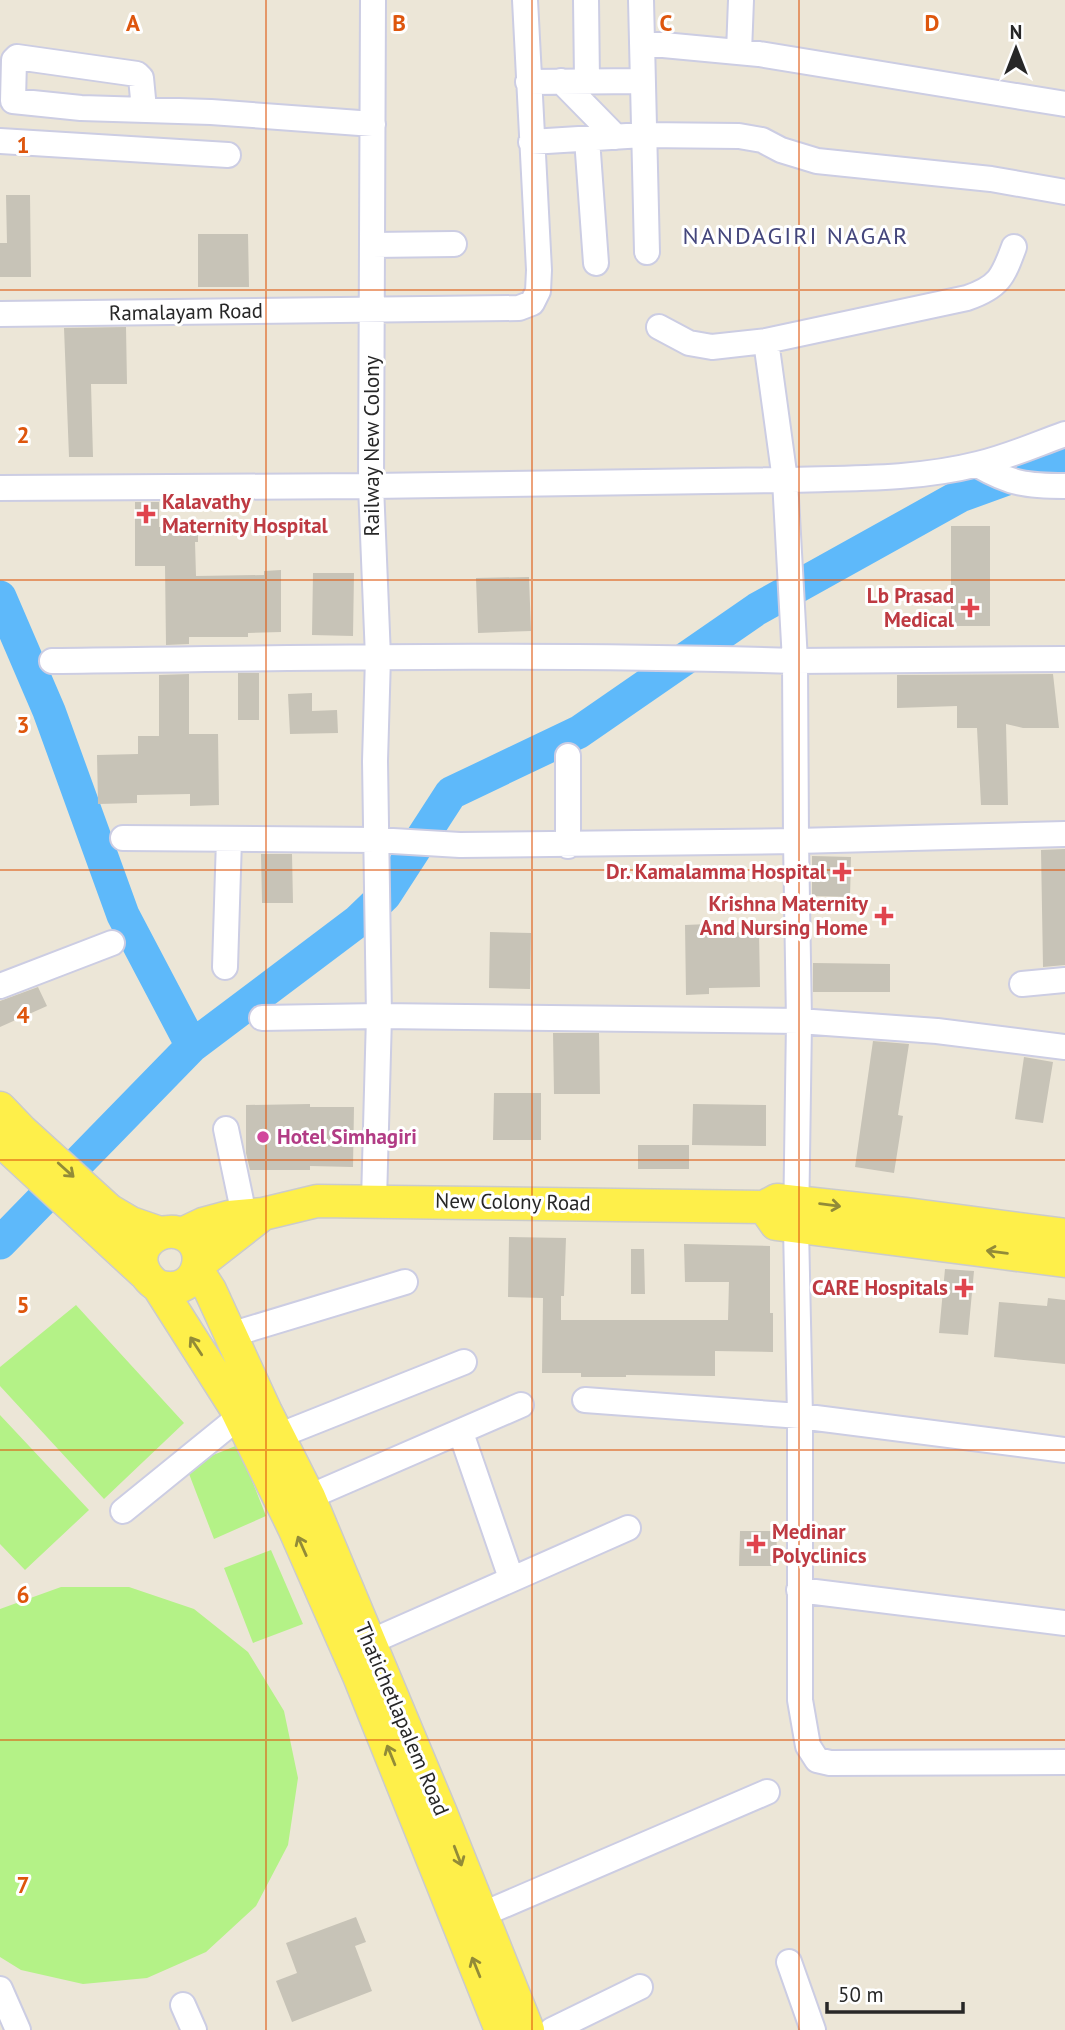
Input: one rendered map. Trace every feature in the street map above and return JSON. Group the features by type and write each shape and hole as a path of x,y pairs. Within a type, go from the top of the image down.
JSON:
{"main road":[{"path":"0,1108 9,1139 100,1217 261,1421"},
{"name":"New Colony Road","path":"171,1233 229,1217 317,1202 374,1200 764,1207 777,1200 796,1214 1065,1261"},
{"name":"New Colony Road","path":"796,1214 1065,1235"},
{"path":"171,1233 145,1245 141,1264 151,1280 173,1289 181,1287 194,1277 198,1267 253,1215"},
{"path":"100,1217 171,1233 195,1246 198,1267 230,1335 295,1528 359,1676 501,2030"},
{"name":"Thatichetlapalem Road","path":"261,1421 309,1497 442,1813 528,2030"}],"street":[{"name":"Railway New Colony","path":"373,0 371,486 386,841 376,893 379,1016 374,1200"},
{"path":"525,0 531,142 643,135 739,136 762,140 817,161 991,179 1065,192"},
{"path":"586,0 587,80"},
{"path":"641,0 647,253"},
{"path":"741,10 749,53"},
{"path":"642,43 749,53 1065,104"},
{"path":"144,109 141,78 137,74 17,57 14,60 13,102 373,124"},
{"path":"561,81 616,137"},
{"path":"528,82 642,81"},
{"path":"587,139 596,263"},
{"path":"0,141 228,155"},
{"name":"Ramalayam Road","path":"0,314 519,308 532,303 538,291 531,142"},
{"path":"372,245 454,244"},
{"path":"659,327 689,344 702,347 766,341 967,298 997,284 1004,274 1014,247"},
{"path":"766,341 785,480 795,660 799,1021 796,1214 800,1416 800,1700 808,1746 817,1760 830,1763 1065,1762"},
{"path":"0,488 371,486 896,477 983,468 1065,434"},
{"path":"983,468 1014,483 1065,486"},
{"path":"52,661 378,657 1065,659"},
{"path":"568,756 568,845"},
{"path":"124,838 568,845 1065,834"},
{"path":"225,967 229,839"},
{"path":"0,986 112,943"},
{"path":"1022,984 1065,980"},
{"path":"262,1018 379,1016 799,1021 937,1031 1065,1047"},
{"path":"226,1129 253,1215"},
{"path":"230,1335 405,1282"},
{"path":"124,1511 261,1421 464,1362"},
{"path":"585,1400 800,1416 1065,1450"},
{"path":"309,1497 521,1405"},
{"path":"461,1433 511,1578"},
{"path":"370,1642 628,1528"},
{"path":"799,1590 1065,1622"},
{"path":"481,1915 767,1791"},
{"path":"789,1962 813,2030"},
{"path":"552,2030 640,1987"},
{"path":"0,1989 18,2030"},
{"path":"183,2005 194,2030"}],"green space":[{"path":"76,1305 184,1423 104,1499 0,1386 0,1367"},
{"path":"0,1415 89,1510 25,1570 0,1544"},
{"path":"238,1445 266,1516 214,1539 186,1466"},
{"path":"271,1550 303,1624 253,1643 224,1568"},
{"path":"61,1587 129,1587 194,1609 248,1652 284,1711 298,1778 288,1845 256,1906 206,1952 147,1978 83,1984 21,1970 0,1957 0,1609"}],"building":[{"path":"6,195 30,195 31,277 0,277 0,243 7,243"},
{"path":"198,234 248,234 249,287 198,287"},
{"path":"126,327 127,384 91,384 93,457 69,457 64,328"},
{"path":"135,502 159,502 159,527 198,526 198,542 195,542 196,576 264,575 264,571 281,570 281,632 248,633 248,637 189,637 189,644 166,645 165,566 135,566"},
{"path":"951,526 990,526 990,626 951,626"},
{"path":"313,573 354,573 353,636 312,635"},
{"path":"529,577 531,631 478,633 476,578"},
{"path":"238,673 259,673 259,720 238,720"},
{"path":"189,674 189,734 218,734 219,805 190,806 190,794 137,795 137,803 98,804 97,755 138,754 138,736 159,736 159,675"},
{"path":"1053,674 1059,728 1023,728 1006,724 1008,805 981,805 977,728 957,728 957,706 897,708 897,675"},
{"path":"312,693 312,711 337,710 338,733 290,734 288,694"},
{"path":"1065,849 1065,965 1043,967 1041,850"},
{"path":"261,854 292,854 293,903 262,903"},
{"path":"812,856 851,857 850,897 812,896"},
{"path":"708,924 708,933 759,932 760,987 709,988 709,994 686,995 685,925"},
{"path":"490,932 531,933 530,989 489,988"},
{"path":"813,963 890,964 890,992 813,992"},
{"path":"38,987 47,1006 0,1027 0,1001"},
{"path":"553,1033 599,1033 600,1094 554,1094"},
{"path":"873,1041 909,1044 898,1115 903,1116 894,1173 855,1167"},
{"path":"1024,1057 1053,1062 1043,1123 1015,1119"},
{"path":"494,1093 541,1093 541,1140 493,1140"},
{"path":"310,1104 310,1107 354,1107 353,1167 310,1166 310,1170 250,1170 246,1153 246,1105"},
{"path":"693,1104 766,1105 766,1146 692,1145"},
{"path":"638,1145 689,1145 689,1169 638,1169"},
{"path":"509,1237 566,1238 561,1320 728,1320 729,1282 685,1282 684,1244 770,1246 773,1352 715,1351 715,1376 581,1377 581,1373 542,1373 543,1298 508,1297"},
{"path":"631,1249 644,1249 645,1294 631,1294"},
{"path":"945,1269 974,1271 968,1335 939,1333"},
{"path":"1048,1298 1065,1300 1065,1364 994,1357 999,1302 1047,1306"},
{"path":"740,1531 777,1531 776,1566 739,1566"},
{"path":"356,1917 366,1942 355,1946 372,1991 292,2022 276,1981 297,1973 286,1943"}],"waterway":[{"path":"0,1243 192,1046 358,921 385,895 451,793 579,732 757,609 960,496 1065,458"},
{"path":"0,597 49,711 123,915 192,1046"}],"place":[{"name":"Kalavathy Maternity Hospital","path":"146,514"},
{"name":"Lb Prasad Medical","path":"970,608"},
{"name":"Dr. Kamalamma Hospital","path":"842,872"},
{"name":"Krishna Maternity And Nursing Home","path":"884,916"},
{"name":"Hotel Simhagiri","path":"263,1137"},
{"name":"CARE Hospitals","path":"964,1288"},
{"name":"Medinar Polyclinics","path":"756,1544"}],"district":[{"name":"NANDAGIRI NAGAR","path":"796,236"}]}
